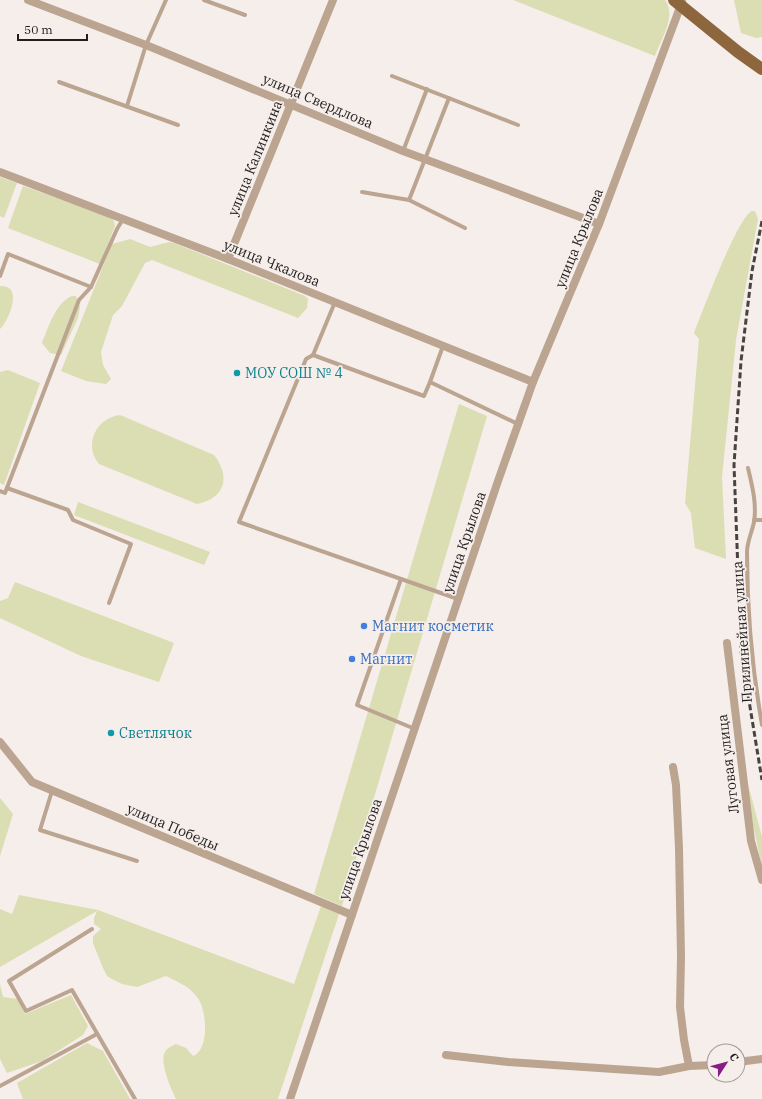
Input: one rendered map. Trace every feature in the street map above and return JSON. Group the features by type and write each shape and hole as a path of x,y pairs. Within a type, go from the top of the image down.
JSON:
{"main road":[{"path":"679,2 738,52 762,69"}],"street":[{"name":"улица Свердлова","path":"28,0 292,103 403,151 599,224"},
{"name":"улица Калинкина","path":"228,259 333,0"},
{"name":"улица Крылова","path":"290,1099 518,424 533,382 599,224 679,2"},
{"name":"улица Чкалова","path":"0,172 124,218 533,382"},
{"name":"Луговая улица","path":"726,644 750,840 762,880"},
{"name":"улица Победы","path":"0,742 32,782 352,915"},
{"path":"673,767 676,785 679,848 681,958 680,1007 689,1066"},
{"path":"446,1055 508,1062 659,1072 689,1066 706,1065"},
{"path":"746,1061 762,1059"}],"lane":[{"path":"127,106 146,45 166,0"},
{"path":"204,0 245,15"},
{"path":"392,76 518,125"},
{"path":"59,82 178,125"},
{"path":"403,151 427,89"},
{"path":"409,200 449,98"},
{"path":"362,192 409,200 464,228"},
{"path":"0,491 5,493 78,300 91,287 117,229 124,218"},
{"path":"0,276 8,254 91,287"},
{"path":"313,356 335,302"},
{"path":"443,346 424,396 313,356 306,359 239,522 458,599"},
{"path":"430,382 518,424"},
{"name":"Прилинейная улица","path":"748,468 754,494 754,520 747,549 748,593 756,694 762,725"},
{"path":"7,488 68,510 73,520 131,544 109,603"},
{"path":"754,520 762,520"},
{"path":"401,579 357,705 414,729"},
{"path":"52,791 40,830 137,861"},
{"path":"92,929 10,981 26,1011 72,990 135,1099"},
{"path":"0,1086 97,1034"}],"green space":[{"path":"513,0 665,0 668,6 669,20 655,56"},
{"path":"734,0 762,0 762,37 756,38 741,33"},
{"path":"0,177 17,183 4,218 0,216"},
{"path":"23,186 109,216 114,221 115,226 100,264 8,228"},
{"path":"752,211 755,211 758,219 736,340 722,477 726,559 695,548 691,513 685,503 699,339 694,333 729,247 746,217"},
{"path":"130,239 150,247 169,242 174,243 305,296 308,299 307,308 298,318 152,260 145,263 122,306 113,315 101,352 103,365 111,379 106,384 86,381 61,371 112,244"},
{"path":"0,286 7,287 13,296 10,311 0,329"},
{"path":"72,296 76,296 80,307 78,318 61,355 50,353 42,343 53,316 61,304"},
{"path":"8,370 40,383 4,485 0,483 0,372"},
{"path":"459,404 487,416 342,906 314,894"},
{"path":"120,415 214,455 222,471 222,486 219,492 214,497 197,504 99,464 94,457 92,449 94,434 104,421"},
{"path":"78,502 210,552 204,565 74,515"},
{"path":"15,582 174,643 159,682 81,656 0,618 0,601 8,598"},
{"path":"748,784 762,837 762,866 749,807"},
{"path":"0,798 13,814 0,856"},
{"path":"19,895 98,910 294,984 321,906 339,914 278,1099 176,1099 166,1075 163,1062 165,1052 167,1049 176,1044 186,1048 193,1056 198,1052 202,1046 204,1038 205,1019 203,1010 197,997 190,990 166,976 137,987 122,984 107,976 93,943 93,936 101,929 94,924 94,918 97,911 0,967 0,909 12,914"},
{"path":"0,984 3,997 18,999 25,1014 71,995 88,1026 83,1035 42,1061 7,1073 0,1059"},
{"path":"87,1043 103,1051 130,1099 23,1099 17,1083"}],"railway":[{"path":"762,221 752,271 741,361 734,465 741,652 762,780"}],"place":[{"name":"МОУ СОШ № 4","path":"237,373"},
{"name":"Магнит косметик","path":"364,626"},
{"name":"Магнит","path":"352,659"},
{"name":"Светлячок","path":"111,733"}]}
